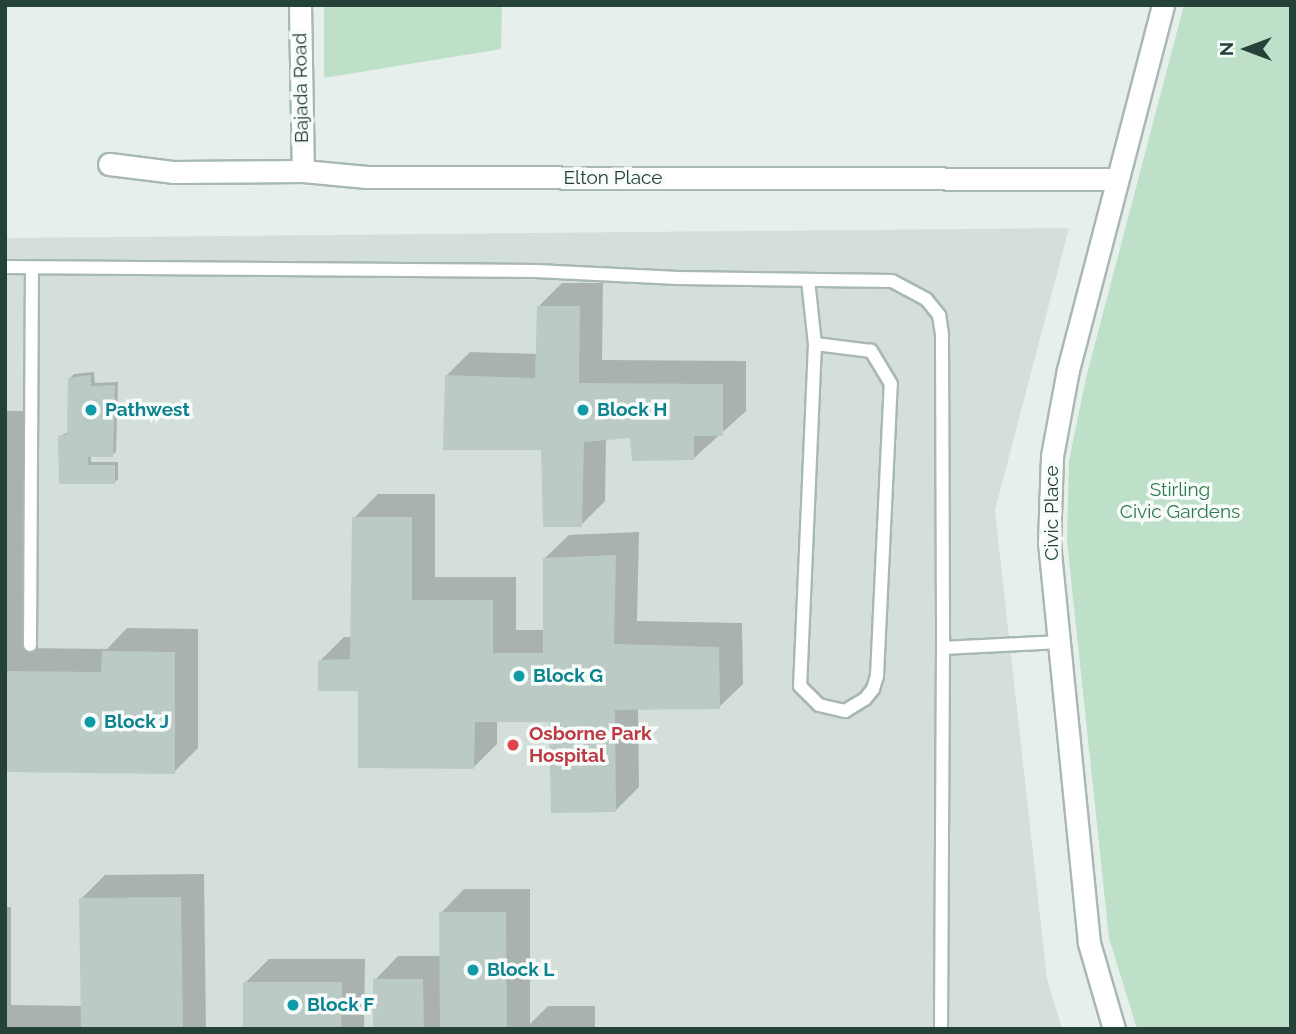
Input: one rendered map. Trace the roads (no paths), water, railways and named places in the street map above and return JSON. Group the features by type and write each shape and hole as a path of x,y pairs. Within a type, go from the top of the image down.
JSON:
{"street":[{"name":"Bajada Road","path":"300,5 303,171"},
{"name":"Civic Place","path":"1114,1029 1089,943 1049,543 1052,456 1068,370 1163,5"},
{"name":"Elton Place","path":"109,164 173,172 303,171 367,177 1117,178"}],"lane":[{"path":"5,267 536,271 892,281 926,299 939,315 942,335 941,1029"},
{"path":"30,645 32,268"},
{"path":"808,280 815,344 800,686 818,705 845,711 865,699 877,676 891,384 871,351 815,344"},
{"path":"943,648 1060,642"}],"place":[{"name":"Pathwest","path":"91,410"},
{"name":"Block H","path":"583,410"},
{"name":"Block G","path":"519,676"},
{"name":"Block J","path":"90,722"},
{"name":"Osborne Park Hospital","path":"513,745"},
{"name":"Block L","path":"473,970"},
{"name":"Block F","path":"293,1005"}],"park label":[{"name":"Stirling Civic Gardens","path":"1180,501"}]}
